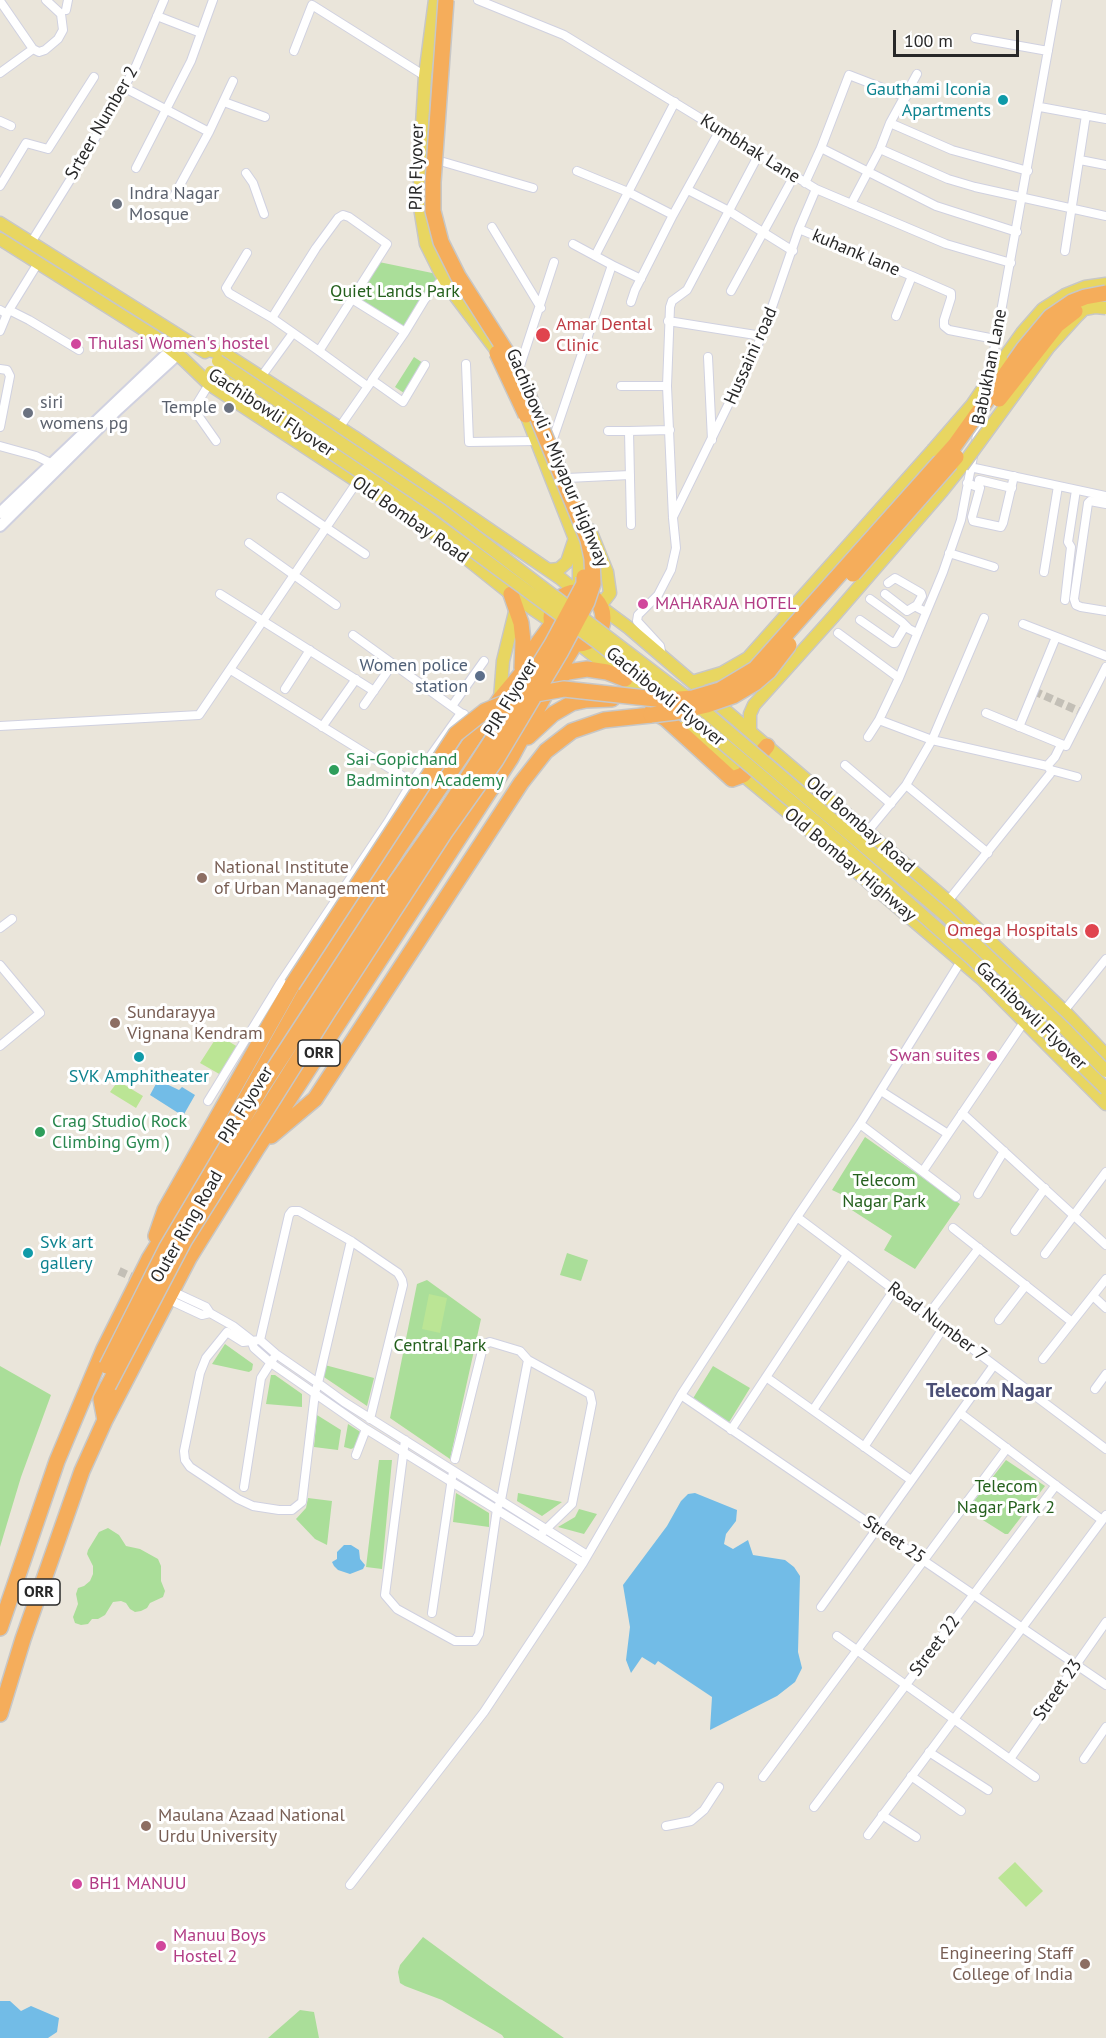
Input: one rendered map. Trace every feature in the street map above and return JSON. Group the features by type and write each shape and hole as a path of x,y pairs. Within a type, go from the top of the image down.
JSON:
{"highway":[{"name":"PJR Flyover","path":"105,1419 101,1399 104,1384 128,1323 167,1247 262,1087 503,723 552,644 584,584 585,555 549,461 485,328 457,290 431,241 426,213 426,192 429,126 440,0"},
{"name":"PJR Flyover","path":"74,1419 104,1384 184,1241 334,1002 445,832 496,759 560,653 587,602 593,584 592,559 588,540 526,390 509,356 458,276 441,242 433,210 433,182 446,0"},
{"path":"149,1259 165,1210 292,985 456,734 485,711 519,696 564,689 665,700 693,698 720,690 755,669 955,445 1024,348 1050,317 1072,302 1106,293"},
{"path":"255,1150 315,1099 521,783 546,751 572,731 604,720 676,712 707,705 732,696 755,683 769,671 798,634 943,473 1057,325 1086,304 1106,302"},
{"path":"578,592 592,597 601,607 604,617 598,634 592,640 577,644 560,638 552,623 553,609 557,602 563,597 578,592"},
{"path":"513,600 523,641 521,674"},
{"name":"Outer Ring Road","path":"0,1628 57,1461 104,1349 149,1259 228,1129 307,990 400,846 500,699 521,674 552,623"},
{"name":"Outer Ring Road","path":"0,1714 22,1639 81,1471 105,1419 189,1258 255,1150 511,758 554,678 577,644"},
{"path":"554,678 567,672 587,669 607,672 625,679"},
{"path":"511,758 526,739 553,714 572,703 605,699 624,700 666,719 732,779 743,776 767,746"}],"main road":[{"name":"Gachibowli - Miyapur Highway","path":"435,0 425,76 420,158 420,207 426,244 443,277 495,347 513,380 575,539 579,557 578,592"},
{"name":"Gachibowli - Miyapur Highway","path":"452,0 440,161 440,207 446,239 459,266 520,366 607,572 610,592 601,607"},
{"path":"0,223 198,347"},
{"path":"0,239 154,336 173,357"},
{"path":"692,682 722,673 748,658 972,405 1022,333 1043,309 1065,295 1085,287 1106,284"},
{"path":"750,731 750,714 754,705 966,466 1048,348 1084,309 1106,308"},
{"name":"Gachibowli Flyover","path":"198,347 213,372 424,515 598,643 689,715 836,838 972,959 1106,1089"},
{"name":"Old Bombay Road","path":"198,347 227,355 339,428 578,592"},
{"name":"Gachibowli Flyover","path":"173,357 213,372 441,510 702,709 945,915 1106,1071"},
{"name":"Old Bombay Road","path":"213,372 357,483 413,518 456,550 513,600 552,623"},
{"path":"456,550 475,521"},
{"path":"549,570 559,569 567,562 575,539"},
{"path":"500,699 503,661 513,600"},
{"name":"Old Bombay Road","path":"601,607 629,628 948,901 1064,1011 1106,1055"},
{"name":"Old Bombay Highway","path":"577,644 625,679 826,844 982,979 1106,1104"}],"street":[{"path":"0,1 33,49 39,52 58,39 63,30 61,14 46,0"},
{"path":"66,10 68,0"},
{"name":"Srteer Number 2","path":"32,242 85,156 136,66 164,0"},
{"path":"136,168 168,110 191,61 213,0"},
{"name":"Kumbhak Lane","path":"478,0 564,35 816,189 946,244 1011,263"},
{"name":"Babukhan Lane","path":"868,737 879,720 899,678 961,520 967,483 966,466 988,392 1058,0"},
{"path":"294,51 313,2 425,76"},
{"path":"157,16 201,33"},
{"path":"975,38 1048,51"},
{"path":"0,73 33,49"},
{"path":"851,204 880,149 890,123 917,74"},
{"path":"805,183 849,75 906,97"},
{"path":"0,186 26,143 48,149 94,77"},
{"path":"174,196 209,132 233,81"},
{"path":"123,87 209,132"},
{"path":"224,102 264,117"},
{"path":"595,256 675,102"},
{"path":"1040,107 1106,119"},
{"path":"1065,251 1086,115"},
{"path":"0,121 10,126"},
{"path":"890,123 952,150 1028,171"},
{"path":"631,302 673,215 720,130"},
{"path":"821,148 936,206 1017,232"},
{"path":"880,149 948,179 1106,216"},
{"path":"662,657 660,646 637,621 638,615 658,595 671,570 676,548 667,386 668,321 672,301 687,290 759,154"},
{"path":"1080,160 1106,165"},
{"path":"440,161 533,188"},
{"path":"576,171 628,192 673,215"},
{"path":"246,173 253,183 264,214"},
{"path":"731,291 794,176"},
{"name":"Hussaini road","path":"673,518 762,336 816,189"},
{"path":"688,190 765,228 793,251"},
{"path":"272,318 316,248 338,218 343,215 350,217 387,244 319,351"},
{"path":"492,227 541,308"},
{"name":"kuhank lane","path":"800,229 951,293 944,326 949,330 996,339"},
{"path":"573,244 641,279"},
{"path":"247,253 226,288 229,293 272,318 370,383 402,402 426,365"},
{"path":"520,366 541,308 554,262"},
{"path":"0,331 6,311 38,263"},
{"path":"552,442 612,265"},
{"path":"339,428 425,299 443,277 459,266"},
{"path":"896,316 912,276"},
{"path":"352,299 405,332"},
{"path":"6,311 79,350"},
{"path":"668,321 762,336"},
{"path":"261,377 293,333"},
{"path":"0,513 56,465 144,380 173,357"},
{"path":"708,357 712,442"},
{"path":"466,364 470,442 537,441"},
{"path":"0,369 7,370 10,376 0,427"},
{"path":"213,372 195,407 197,414 216,441"},
{"path":"621,386 667,386"},
{"path":"608,431 670,430"},
{"path":"629,431 631,525"},
{"path":"0,446 36,456 56,465"},
{"path":"0,526 56,465"},
{"path":"966,466 1076,490 1106,504"},
{"path":"567,478 630,476"},
{"path":"967,483 980,488 972,520 999,527 1003,523 1014,476"},
{"path":"979,480 1012,488"},
{"path":"0,726 199,715 357,483"},
{"path":"1044,572 1058,486"},
{"path":"1065,600 1071,547 1068,542 1076,490"},
{"path":"1106,496 1095,498 1088,503 1074,599 1076,605 1106,611"},
{"path":"281,497 365,554"},
{"path":"249,543 336,604"},
{"path":"949,553 994,567"},
{"path":"885,594 907,610 917,605 922,596 921,592 895,578 888,583"},
{"path":"220,594 374,691"},
{"path":"870,599 917,633"},
{"path":"917,605 926,612"},
{"path":"868,831 906,785 932,740 984,618"},
{"path":"860,620 893,643 905,626"},
{"path":"1023,624 1106,656"},
{"path":"838,633 899,678"},
{"path":"352,636 461,713 484,724"},
{"path":"1019,727 1056,637"},
{"path":"285,689 310,650"},
{"path":"452,706 484,661"},
{"path":"986,713 1058,744 1067,745 1106,666"},
{"path":"231,670 412,782"},
{"path":"364,705 387,672"},
{"path":"322,727 356,679"},
{"path":"208,1101 412,782 461,713"},
{"path":"879,720 932,740 1050,765 1077,777"},
{"path":"948,901 1050,774 1050,765 1055,757 1058,744"},
{"path":"845,765 891,804"},
{"path":"906,785 988,853"},
{"path":"0,928 12,919"},
{"path":"1064,1011 1106,959"},
{"path":"350,1885 484,1713 585,1559 681,1395 860,1124 961,961"},
{"path":"0,965 3,975 40,1013 0,1046"},
{"path":"923,1171 1024,1022"},
{"path":"881,1091 948,1134"},
{"path":"962,1113 1106,1245"},
{"path":"860,1124 956,1197"},
{"path":"978,1194 1004,1151"},
{"path":"1045,1254 1106,1172"},
{"path":"1015,1231 1045,1188"},
{"path":"260,1340 289,1215 292,1211 299,1210 398,1273 403,1285 370,1419"},
{"name":"Road Number 7","path":"797,1217 1106,1449"},
{"path":"953,1228 1072,1322"},
{"path":"351,1241 318,1383 315,1393 302,1502 292,1510 253,1506 238,1499 190,1467 185,1460 184,1451 200,1373 206,1359 227,1332 243,1342 260,1340 276,1354 318,1383 344,1402 501,1500 585,1559"},
{"path":"928,1315 979,1248"},
{"path":"731,1430 847,1255"},
{"path":"1042,1359 1106,1279"},
{"path":"999,1320 1026,1285"},
{"path":"813,1410 894,1290"},
{"path":"1093,1296 1106,1308"},
{"path":"210,1313 250,1340 254,1348 271,1363 366,1429 539,1536 585,1559"},
{"path":"864,1447 944,1327"},
{"path":"455,1459 485,1344 490,1342 520,1352 528,1360 590,1394 592,1398 572,1504 539,1536"},
{"path":"244,1487 261,1378 276,1354"},
{"path":"405,1440 385,1595 397,1610 455,1641 475,1641 479,1634 497,1509 501,1500 528,1360"},
{"path":"821,1607 994,1365"},
{"path":"1095,1389 1106,1374"},
{"path":"766,1377 911,1480"},
{"name":"Street 25","path":"681,1395 1106,1685"},
{"path":"868,1834 1104,1517 1056,1485 960,1413"},
{"path":"356,1455 366,1429"},
{"path":"763,1777 1007,1448"},
{"path":"432,1613 453,1471"},
{"name":"Street 22","path":"814,1807 1056,1485"},
{"name":"Street 23","path":"1010,1759 1106,1622"},
{"path":"837,1635 1035,1777"},
{"path":"1084,1759 1106,1727"},
{"path":"929,1752 988,1790"},
{"path":"910,1776 961,1811"},
{"path":"666,1826 691,1821 704,1810 719,1787"},
{"path":"882,1815 916,1837"}],"green space":[{"name":"Quiet Lands Park","path":"379,262 437,274 439,277 403,328 357,298"},
{"path":"414,357 423,363 404,393 395,387"},
{"path":"218,1035 238,1047 221,1075 200,1063"},
{"path":"118,1081 143,1096 136,1108 110,1092"},
{"name":"Telecom Nagar Park","path":"865,1137 960,1204 915,1269 884,1250 892,1236 844,1205 847,1197 832,1190"},
{"path":"567,1253 588,1260 581,1281 560,1275"},
{"name":"Central Park","path":"427,1280 481,1319 450,1459 390,1418 417,1284"},
{"path":"429,1294 447,1298 440,1333 422,1329"},
{"path":"225,1344 253,1364 252,1370 249,1372 212,1364"},
{"path":"321,1364 374,1378 367,1406 318,1373"},
{"path":"0,1366 51,1395 21,1477 0,1547"},
{"path":"713,1366 750,1388 728,1424 692,1400"},
{"path":"271,1375 275,1375 302,1394 302,1407 266,1404"},
{"path":"317,1415 341,1430 338,1450 314,1447"},
{"path":"348,1424 362,1433 356,1447 351,1449 344,1447"},
{"path":"379,1460 392,1460 382,1569 366,1567"},
{"name":"Telecom Nagar Park 2","path":"1006,1460 1045,1486 1008,1534 967,1510"},
{"path":"456,1493 489,1513 489,1527 453,1522"},
{"path":"518,1493 562,1502 542,1516 517,1501"},
{"path":"308,1498 332,1501 327,1545 315,1539 296,1519 306,1508"},
{"path":"579,1509 597,1514 584,1534 558,1527 575,1517"},
{"path":"108,1528 119,1535 126,1546 140,1549 158,1559 165,1591 163,1597 150,1603 141,1611 135,1612 121,1601 113,1602 105,1615 81,1625 75,1623 73,1617 78,1604 76,1594 78,1588 90,1581 93,1574 88,1550 99,1532"},
{"path":"1015,1862 1043,1891 1026,1907 998,1878"},
{"path":"423,1937 564,2038 504,2038 442,2000 400,1983 398,1972 400,1965"},
{"path":"300,2010 314,2012 319,2038 268,2038"}],"water":[{"path":"158,1080 179,1090 182,1087 195,1095 183,1116 150,1095"},
{"path":"695,1493 737,1510 736,1521 726,1534 724,1544 733,1549 748,1540 753,1555 785,1560 800,1576 798,1652 802,1668 795,1682 777,1696 710,1730 712,1697 658,1661 655,1665 642,1657 631,1673 626,1660 630,1627 623,1585 667,1526 681,1501 688,1494"},
{"path":"344,1545 351,1545 359,1550 360,1559 365,1565 363,1569 350,1574 334,1566 332,1562 337,1559 337,1552"},
{"path":"0,2001 10,2001 21,2011 31,2006 59,2018 57,2032 48,2038 0,2038"}],"tunnel":[{"path":"1034,691 1083,713"},
{"path":"119,1271 139,1280"}],"place":[{"name":"Gauthami Iconia Apartments","path":"1003,100"},
{"name":"Indra Nagar Mosque","path":"117,204"},
{"name":"Amar Dental Clinic","path":"543,335"},
{"name":"Thulasi Women's hostel","path":"76,344"},
{"name":"Temple","path":"229,408"},
{"name":"siri womens pg","path":"28,413"},
{"name":"MAHARAJA HOTEL","path":"643,604"},
{"name":"Women police station","path":"480,676"},
{"name":"Sai-Gopichand Badminton Academy","path":"334,770"},
{"name":"National Institute of Urban Management","path":"202,878"},
{"name":"Omega Hospitals","path":"1092,931"},
{"name":"Sundarayya Vignana Kendram","path":"115,1023"},
{"name":"Swan suites","path":"992,1056"},
{"name":"SVK Amphitheater","path":"139,1057"},
{"name":"Crag Studio( Rock Climbing Gym )","path":"40,1132"},
{"name":"Svk art gallery","path":"28,1253"},
{"name":"Maulana Azaad National Urdu University","path":"146,1826"},
{"name":"BH1 MANUU","path":"77,1884"},
{"name":"Manuu Boys Hostel 2","path":"161,1946"},
{"name":"Engineering Staff College of India","path":"1085,1964"}],"district":[{"name":"Telecom Nagar","path":"989,1391"}]}
